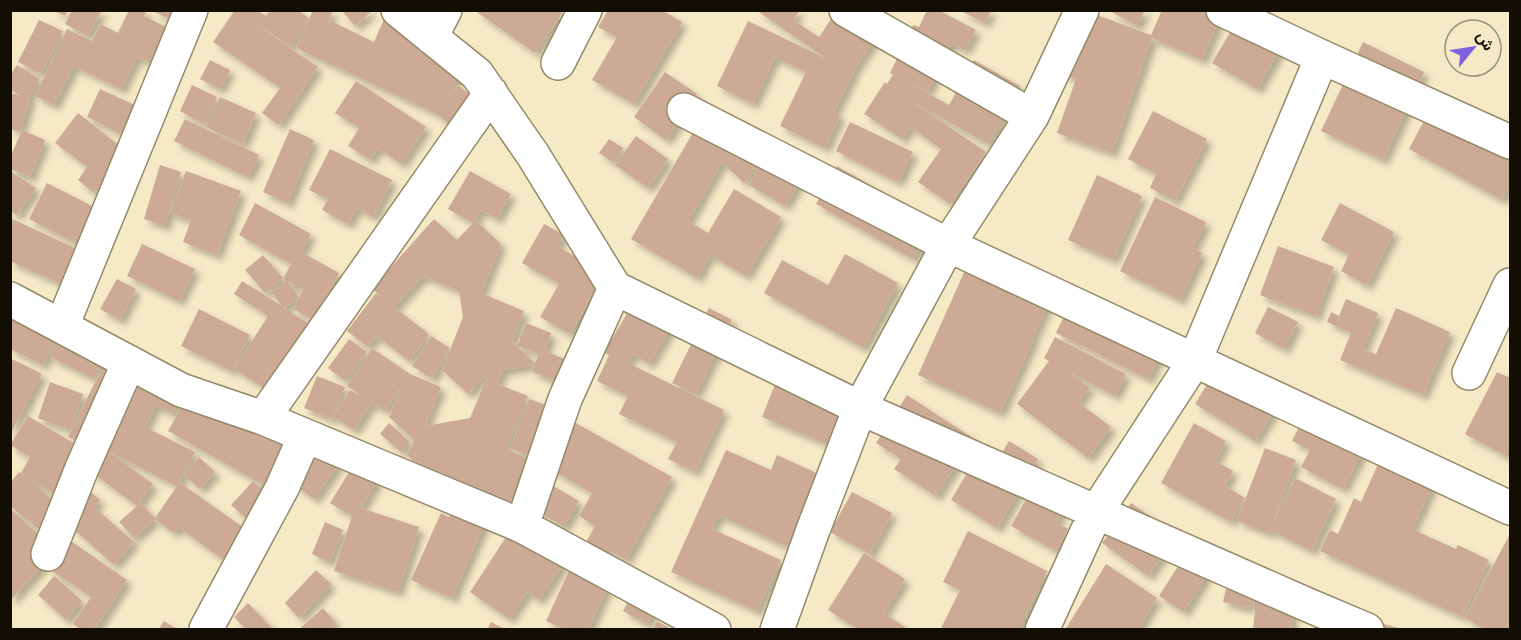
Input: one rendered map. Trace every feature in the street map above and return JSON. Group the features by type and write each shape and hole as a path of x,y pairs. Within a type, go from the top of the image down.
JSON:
{"street":[{"path":"62,326 191,10"},
{"path":"399,10 438,24 477,74 533,156 615,288 860,408 1096,512 1303,618 1366,630"},
{"path":"558,63 585,10"},
{"path":"846,10 1032,117"},
{"path":"777,630 860,408 948,245 1032,117 1082,10"},
{"path":"1223,10 1510,142"},
{"path":"1042,630 1096,512 1196,360 1322,57"},
{"path":"263,418 491,93"},
{"path":"684,110 948,245 1510,508"},
{"path":"1469,374 1510,285"},
{"path":"522,526 565,399 615,288"},
{"path":"10,299 181,390 263,418 522,526 714,630"},
{"path":"48,554 82,468 129,362"},
{"path":"206,629 282,488 305,436"}],"building":[{"path":"52,10 68,10 65,16"},
{"path":"72,10 102,10 88,36 65,24"},
{"path":"129,10 147,10 144,16 174,31 157,67 137,57 121,89 74,66 54,105 35,96 67,29 92,41 101,24 118,33"},
{"path":"151,10 180,10 174,22"},
{"path":"235,10 257,10 266,16 270,10 298,10 309,18 291,46 252,22 318,67 279,125 262,113 280,88 213,42"},
{"path":"313,10 333,10 329,20 374,42 388,10 471,48 447,99 458,85 478,101 455,129 435,113 296,48"},
{"path":"341,10 373,10 355,26"},
{"path":"474,10 564,10 535,53"},
{"path":"608,10 662,10 682,22 634,104 592,80 617,37 598,27"},
{"path":"756,10 800,10 793,20 819,37 837,10 885,24 853,71 834,112 840,115 825,148 780,126 806,72 775,57 753,104 717,86 748,21 827,59"},
{"path":"927,10 938,10 976,30 965,50 951,43 928,91 911,84 949,105 974,60 1020,86 988,144 910,100 986,152 950,204 918,182 941,149 910,127 902,139 864,114 885,82 887,84 893,75 890,73 913,25 919,27"},
{"path":"959,10 992,10 985,23"},
{"path":"1108,10 1145,10 1137,26"},
{"path":"1162,10 1223,10 1202,60 1152,38 1112,153 1057,133 1076,79 1062,74 1089,12 1151,35"},
{"path":"1243,10 1288,35 1257,89 1212,63"},
{"path":"39,20 63,31 41,74 18,62"},
{"path":"1363,42 1424,72 1383,160 1321,131"},
{"path":"210,60 230,70 220,89 200,79"},
{"path":"17,65 40,79 28,98 30,99 20,132 10,129 10,93 22,96 10,90 10,75"},
{"path":"665,72 697,94 666,140 634,117"},
{"path":"356,81 426,127 401,164 378,148 370,160 348,146 359,128 335,113"},
{"path":"192,85 217,97 204,124 180,111"},
{"path":"100,89 139,107 126,136 87,117"},
{"path":"220,97 256,113 243,144 206,127"},
{"path":"1436,98 1510,138 1510,183 1502,200 1409,149"},
{"path":"709,105 810,164 785,206 749,185 764,159 744,183 722,162 688,221 708,233 734,189 781,217 746,276 710,255 697,278 631,239"},
{"path":"1153,111 1207,139 1175,201 1150,188 1156,174 1128,159"},
{"path":"78,113 126,151 94,193 78,180 87,167 55,143"},
{"path":"185,119 259,155 248,177 174,141"},
{"path":"850,122 913,152 898,182 836,151"},
{"path":"290,129 314,140 288,203 263,192"},
{"path":"22,130 45,140 30,177 10,169 10,158"},
{"path":"636,136 668,159 648,188 615,165"},
{"path":"609,139 623,148 614,163 599,153"},
{"path":"330,149 392,180 373,217 357,208 348,224 322,210 328,199 309,190"},
{"path":"160,165 181,172 165,226 144,219"},
{"path":"837,166 934,221 913,259 816,204"},
{"path":"10,171 36,188 17,215 10,211"},
{"path":"186,171 241,191 217,255 183,242 191,220 170,213"},
{"path":"470,171 511,194 497,219 481,210 475,220 501,244 481,293 524,311 512,342 535,363 539,354 517,346 526,323 551,333 545,351 565,359 557,382 532,372 535,365 503,370 497,384 528,396 506,449 530,459 520,506 413,461 407,455 414,440 389,417 402,386 385,411 372,403 354,430 333,416 350,390 366,399 347,386 372,348 410,374 441,387 425,426 470,418 490,370 468,394 442,370 463,317 459,291 423,276 394,307 429,334 409,361 376,336 368,347 347,331 376,293 381,297 372,288 434,219 457,240 473,223 448,209"},
{"path":"1097,175 1142,196 1113,260 1068,240"},
{"path":"47,183 98,209 80,245 29,219"},
{"path":"1155,197 1206,222 1193,248 1202,253 1180,300 1120,271"},
{"path":"255,203 311,234 301,252 339,273 313,320 293,309 303,290 287,281 299,297 284,308 308,323 266,389 234,369 268,316 234,294 242,281 282,306 271,292 286,280 283,279 291,264 239,235"},
{"path":"1340,203 1394,232 1367,285 1341,271 1349,255 1321,240"},
{"path":"10,218 77,249 61,284 10,261"},
{"path":"544,224 564,235 557,246 604,273 570,334 540,317 559,284 522,263"},
{"path":"142,244 195,269 179,301 127,276"},
{"path":"976,246 1057,283 1000,413 918,375"},
{"path":"1278,246 1334,267 1316,316 1260,295"},
{"path":"845,254 898,283 863,348 764,293 782,260 828,285"},
{"path":"263,255 283,278 265,293 245,270"},
{"path":"117,279 136,289 120,320 100,309"},
{"path":"641,290 679,314 649,364 633,354 628,363 724,410 695,472 668,459 677,442 619,414 628,396 597,381 609,355 604,352"},
{"path":"1073,298 1165,344 1148,379 1056,333"},
{"path":"1346,299 1378,313 1363,349 1376,354 1396,308 1450,332 1423,395 1340,360 1351,333 1327,322 1331,312 1339,316"},
{"path":"10,301 62,325 43,365 10,349"},
{"path":"1268,307 1298,322 1284,349 1255,333"},
{"path":"709,308 732,320 696,394 672,383"},
{"path":"199,309 250,335 232,371 181,346"},
{"path":"64,328 122,378 100,367 94,379 50,357"},
{"path":"431,336 450,348 432,378 412,366"},
{"path":"1055,337 1126,374 1115,396 1066,370 1090,388 1078,402 1111,427 1088,458 1017,404 1049,361 1044,358"},
{"path":"349,339 367,352 345,381 328,368"},
{"path":"1225,355 1285,392 1255,441 1195,404"},
{"path":"10,358 42,374 10,435"},
{"path":"785,359 850,386 827,444 762,417"},
{"path":"137,365 185,390 172,414 156,405 145,427 195,452 179,482 254,535 232,566 178,527 174,533 155,519 134,538 119,522 137,506 90,471","holes":["108,451 177,486 155,518 140,502 153,484"]},
{"path":"101,370 121,380 89,447 68,437"},
{"path":"1497,372 1510,378 1510,458 1465,434"},
{"path":"317,376 345,387 332,419 304,408"},
{"path":"196,381 293,437 265,486 168,431"},
{"path":"50,382 83,394 70,430 38,418"},
{"path":"907,395 973,438 936,496 894,469 901,459 876,443"},
{"path":"529,399 549,406 530,456 510,448"},
{"path":"1310,405 1371,435 1343,489 1301,467 1310,450 1292,441"},
{"path":"28,416 87,451 60,497 27,478 65,510 45,534 10,506 10,483 19,472 21,473 30,457 10,445"},
{"path":"574,422 672,477 626,560 605,548 598,560 581,551 595,526 579,516 592,493 548,468"},
{"path":"389,423 410,442 401,452 380,434"},
{"path":"1194,423 1226,441 1215,461 1233,471 1225,486 1245,498 1231,522 1161,483"},
{"path":"1009,441 1038,459 997,528 951,500 983,446 1000,456"},
{"path":"1387,444 1440,469 1412,529 1456,549 1458,545 1489,560 1462,617 1320,551 1330,530 1338,534 1354,498 1361,502"},
{"path":"317,448 339,464 314,499 292,483"},
{"path":"1265,448 1296,460 1272,524 1295,478 1336,499 1312,551 1270,530 1269,533 1237,521"},
{"path":"726,450 771,470 777,455 821,475 788,547 719,515 712,529 781,560 757,611 671,572"},
{"path":"199,457 215,472 200,489 184,475"},
{"path":"354,464 378,479 361,508 419,527 398,592 334,571 352,516 330,503"},
{"path":"1041,473 1074,490 1056,523 1068,529 1056,551 1011,526"},
{"path":"253,481 271,497 249,521 231,505"},
{"path":"550,484 579,501 564,527 535,510"},
{"path":"89,490 100,500 94,507 134,542 114,565 63,520"},
{"path":"852,492 892,513 870,554 830,532"},
{"path":"458,499 489,513 452,598 411,580 441,513 449,517"},
{"path":"1131,503 1177,535 1148,576 1102,543"},
{"path":"10,508 56,551 10,601"},
{"path":"325,522 343,530 329,562 312,554"},
{"path":"512,528 564,563 539,600 527,592 509,619 470,592"},
{"path":"968,531 1047,571 1018,630 940,630 960,590 943,582"},
{"path":"1510,534 1510,630 1486,630 1465,618"},
{"path":"68,539 127,580 94,630 81,630 73,624 91,597 48,568"},
{"path":"1191,546 1215,561 1184,612 1159,596"},
{"path":"864,553 905,579 884,613 909,630 859,630 828,610"},
{"path":"573,562 611,579 588,630 565,630 546,621"},
{"path":"1106,564 1157,598 1137,630 1065,630"},
{"path":"316,570 331,584 299,618 285,603"},
{"path":"1230,571 1256,577 1249,608 1223,602"},
{"path":"54,576 82,601 66,620 38,595"},
{"path":"1257,583 1296,588 1291,630 1253,630"},
{"path":"634,590 658,602 647,624 623,611"},
{"path":"248,603 274,630 247,630 234,617"},
{"path":"323,608 336,623 328,630 298,630"},
{"path":"164,621 178,630 158,630"},
{"path":"657,621 673,630 653,630"},
{"path":"1374,621 1401,629 1401,630 1372,630"},
{"path":"491,622 506,630 487,630"}]}
